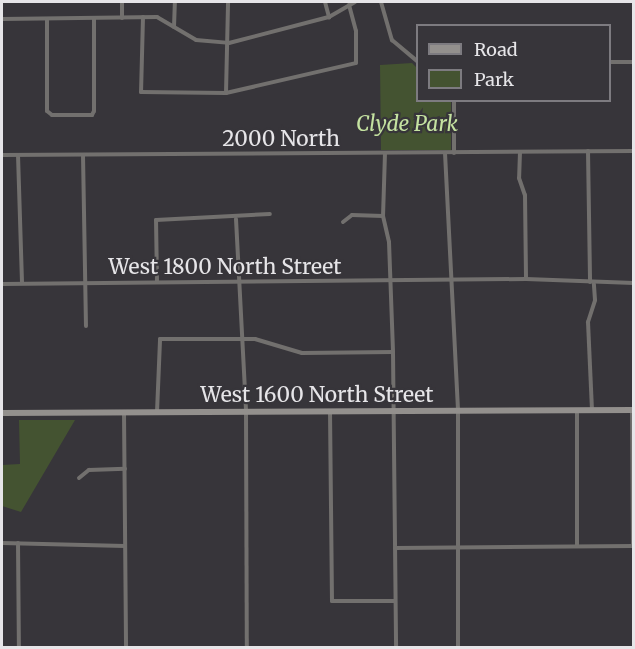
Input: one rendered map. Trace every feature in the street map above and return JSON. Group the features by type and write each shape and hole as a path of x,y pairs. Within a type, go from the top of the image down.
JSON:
{"street":[{"path":"122,2 122,18"},
{"path":"174,27 175,2"},
{"path":"226,93 229,43 228,2"},
{"path":"325,2 329,17"},
{"path":"2,19 157,17 196,40 229,43 329,17 355,2"},
{"path":"381,2 392,40 416,61"},
{"path":"143,17 141,92 226,93 356,63 356,31 349,5"},
{"path":"47,19 49,115 92,114 94,18"},
{"path":"611,62 633,62"},
{"path":"454,102 454,153"},
{"path":"588,151 592,283 595,300 588,322 592,411"},
{"name":"2000 North","path":"2,155 633,151"},
{"path":"520,152 519,178 525,195 526,279"},
{"path":"385,153 383,216 391,283 393,352 396,648"},
{"path":"445,153 449,283 458,411 460,546 458,648"},
{"path":"18,155 22,284"},
{"path":"83,155 86,326"},
{"path":"157,282 156,220 236,219 270,214"},
{"path":"344,222 352,215 383,216"},
{"path":"236,219 246,412 247,648"},
{"name":"West 1800 North Street","path":"2,284 239,280 449,283 526,279 633,283"},
{"path":"156,412 160,339 242,338 302,353 393,352"},
{"path":"395,548 633,546 633,410"},
{"name":"West 1600 North Street","path":"2,413 633,410"},
{"path":"330,411 332,601 395,601"},
{"path":"577,411 577,546"},
{"path":"124,412 126,648"},
{"path":"79,478 89,470 124,469"},
{"path":"2,543 125,546"},
{"path":"18,543 19,648"}],"green space":[{"name":"Clyde Park","path":"412,63 416,67 416,102 451,102 451,150 381,150 380,65"},
{"path":"19,420 75,420 21,512 2,506 2,465 20,464"}]}
